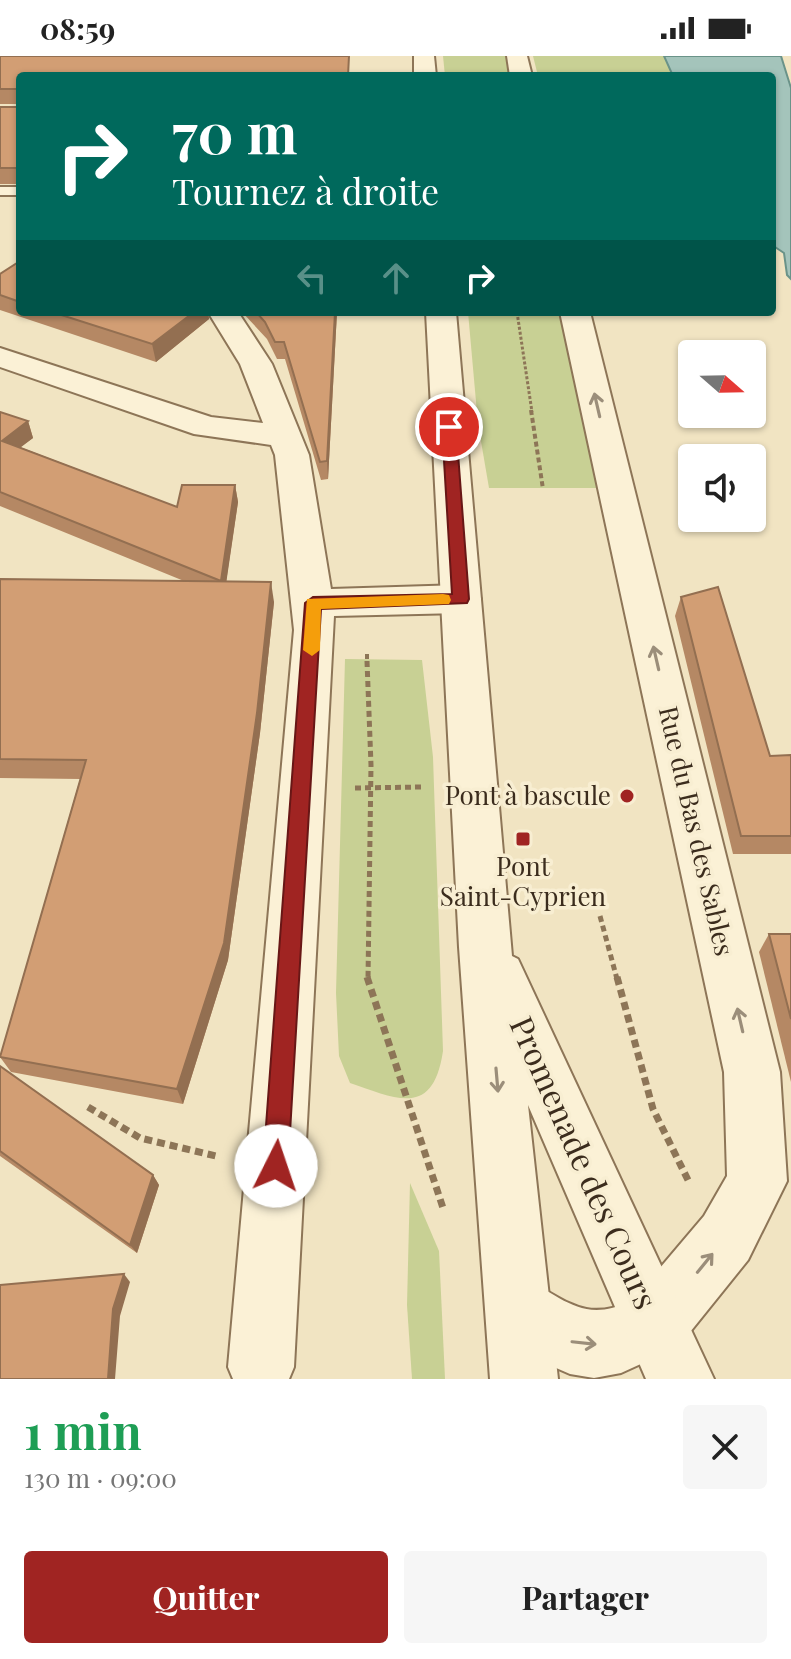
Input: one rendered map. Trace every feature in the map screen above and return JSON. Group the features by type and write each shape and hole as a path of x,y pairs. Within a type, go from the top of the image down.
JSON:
{"street":[{"path":"226,316 256,364 292,455 297,491 337,602 302,788 261,1367"},
{"name":"Promenade des Cours","path":"441,316 485,947 524,1379"},
{"name":"Rue du Bas des Sables","path":"576,316 752,1072 757,1181 668,1351"},
{"path":"0,357 206,427 283,436"},
{"path":"337,602 461,599"},
{"name":"Promenade des Cours","path":"485,947 668,1351"},
{"path":"517,1308 570,1341 594,1345 621,1340 668,1351"}],"path":[{"path":"518,316 543,489"},
{"path":"337,602 369,678 366,973 445,1213"},
{"path":"302,788 474,787"},
{"path":"600,916 653,1109 690,1182"},
{"path":"88,1107 140,1138 199,1154 276,1166"}],"green space":[{"path":"443,56 508,56 511,72 445,72"},
{"path":"533,56 664,56 671,72 537,72"},
{"path":"468,316 562,316 598,488 489,488 478,424"},
{"path":"345,659 422,660 433,757 443,1051 431,1087 422,1095 410,1098 397,1098 350,1083 339,1056 336,993"},
{"path":"410,1183 439,1251 445,1379 412,1379 407,1305"}],"water":[{"path":"664,56 781,56 791,88 791,279 787,275 784,253 776,248 776,72 671,72"}],"building":[{"path":"0,56 349,56 348,72 16,72 16,89 0,89"},
{"path":"0,107 16,107 16,168 0,168"},
{"path":"16,264 16,301 0,295 0,274"},
{"path":"64,316 189,316 152,344"},
{"path":"260,316 335,316 327,461 320,462 284,342 275,342"},
{"path":"0,412 28,421 2,441 177,507 182,485 235,485 221,581 0,492"},
{"path":"0,579 271,582 257,713 224,943 177,1089 0,1057 86,760 0,759"},
{"path":"718,587 770,756 791,755 791,836 741,836 681,597"},
{"path":"769,934 791,934 791,1019"},
{"path":"0,1066 153,1175 130,1245 0,1151"},
{"path":"124,1274 113,1309 108,1379 0,1379 0,1285"}],"slow traffic":[{"path":"312,650 313,603 443,600"}],"place":[{"name":"Pont à bascule","path":"627,796"},
{"name":"Pont Saint-Cyprien","path":"523,839"}],"route":[{"path":"276,1166 314,630 313,603 461,599 449,427"}]}
